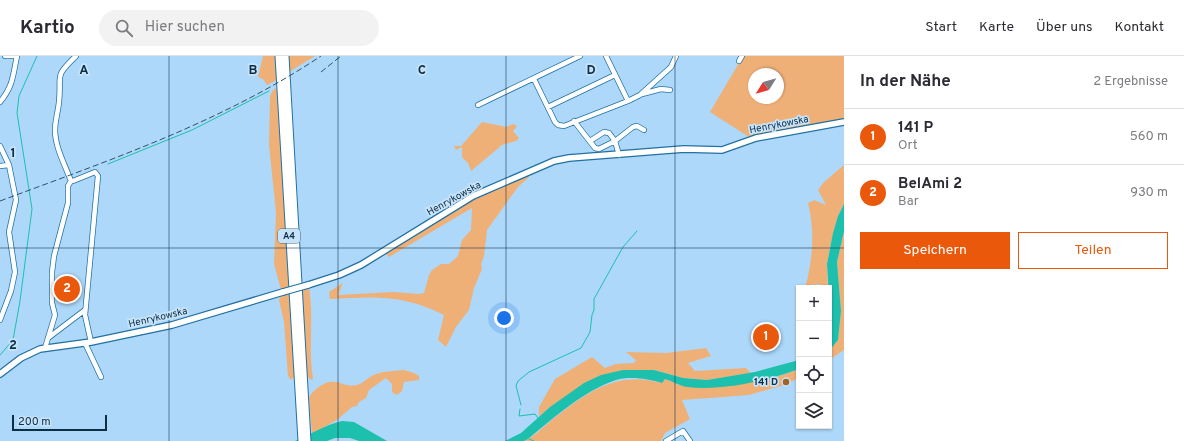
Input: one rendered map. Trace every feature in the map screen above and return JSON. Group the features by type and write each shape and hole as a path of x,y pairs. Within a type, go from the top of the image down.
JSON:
{"highway":[{"name":"A4","path":"279,56 303,414 307,441"},
{"name":"A4","path":"285,56 303,414 302,441"}],"main road":[{"name":"Henrykowska","path":"0,374 21,358 44,348 88,342 172,325 339,275 362,265 473,196 554,161 684,149 722,150 756,138 844,122"}],"street":[{"path":"0,102 8,94 12,84 17,56 5,56"},
{"path":"44,348 55,315 51,289 54,256 68,203 68,186 71,180 58,145 55,130 59,101 60,75 63,68 76,56"},
{"path":"478,106 580,56"},
{"path":"606,56 628,101"},
{"path":"534,79 555,122 558,125 564,126 628,101 640,94 671,67 676,56"},
{"path":"548,108 615,75"},
{"path":"640,94 661,89 670,90"},
{"path":"574,122 597,149 615,141 633,127 637,126 644,130"},
{"path":"590,141 607,132 615,141 619,155"},
{"path":"0,146 9,165 16,200 9,232 15,272 11,291 0,320"},
{"path":"0,166 9,165"},
{"path":"71,180 73,181 95,172 98,176 85,310 88,342 101,377"},
{"path":"48,338 85,310"},
{"path":"667,440 683,431 686,433 690,441"}],"shaded area":[{"path":"263,56 275,56 277,80 267,85 263,79 258,77"},
{"path":"288,56 315,56 289,72"},
{"path":"743,56 844,56 844,119 749,137 710,112"},
{"path":"277,88 289,287 281,290 274,264 276,213 269,144 270,96 273,90"},
{"path":"482,122 506,127 513,124 517,126 513,131 519,138 516,141 502,145 471,171 468,163 462,157 462,147 456,150 454,146 461,146"},
{"path":"844,165 844,204 838,216 830,247 827,264 828,285 806,285 810,267 812,246 812,224 808,203 814,200 826,205 818,190 824,182"},
{"path":"528,174 529,177 518,187 487,230 484,256 481,264 482,269 474,288 469,310 456,327 446,347 438,340 444,315 429,308 415,303 388,298 330,299 329,292 343,283 338,295 394,292 424,293 432,270 441,264 449,264 458,256 462,240 471,230 472,208 389,257 386,254 474,197"},
{"path":"844,204 844,231 837,262 841,311 838,340 832,347 832,285 828,285 827,264 838,216"},
{"path":"844,231 844,350 832,358 832,347 838,340 841,311 837,262"},
{"path":"309,287 313,379 311,380 307,376 302,289"},
{"path":"289,293 294,377 291,380 288,376 284,322 279,300 281,296"},
{"path":"706,348 711,356 688,363 695,371 746,368 751,373 707,380 683,378 654,370 623,370 550,407 539,417 539,407 555,379 592,357 605,368 616,364 634,363 636,360 626,352 666,353"},
{"path":"796,361 796,370 759,381 715,388 681,386 665,379 662,383 639,378 616,380 581,398 528,439 524,441 505,441 521,433 550,407 584,383 601,375 623,370 654,370 683,378 707,380 755,372"},
{"path":"404,370 419,376 419,380 404,382 402,391 397,395 392,392 392,384 386,378 369,390 366,398 359,402 357,406 352,407 337,420 312,434 309,399 316,389 323,384 335,382 354,386 379,373"},
{"path":"796,370 796,379 784,385 749,395 682,400 690,419 665,433 661,441 524,441 536,434 578,400 603,386 617,382 631,379 662,383 664,379 678,385 774,378"},
{"path":"342,421 354,422 387,441 359,441 350,438 335,438 327,441 295,441 324,427"}],"waterway":[{"path":"0,355 13,340 20,301 32,209 17,113 19,96 37,56"},
{"path":"108,164 192,130 269,91"},
{"path":"521,405 516,386 518,381 529,372 581,348 590,332 594,310 594,299 623,247 637,231"},
{"path":"520,409 519,416 535,414 538,418"},
{"path":"529,439 534,441"}],"railway":[{"path":"0,201 124,155 205,120 245,101 321,56"},
{"path":"321,72 341,56"}],"place":[{"name":"BelAmi 2","path":"67,289"},
{"name":"141 P","path":"766,337"},
{"name":"141 D","path":"786,382"}]}
